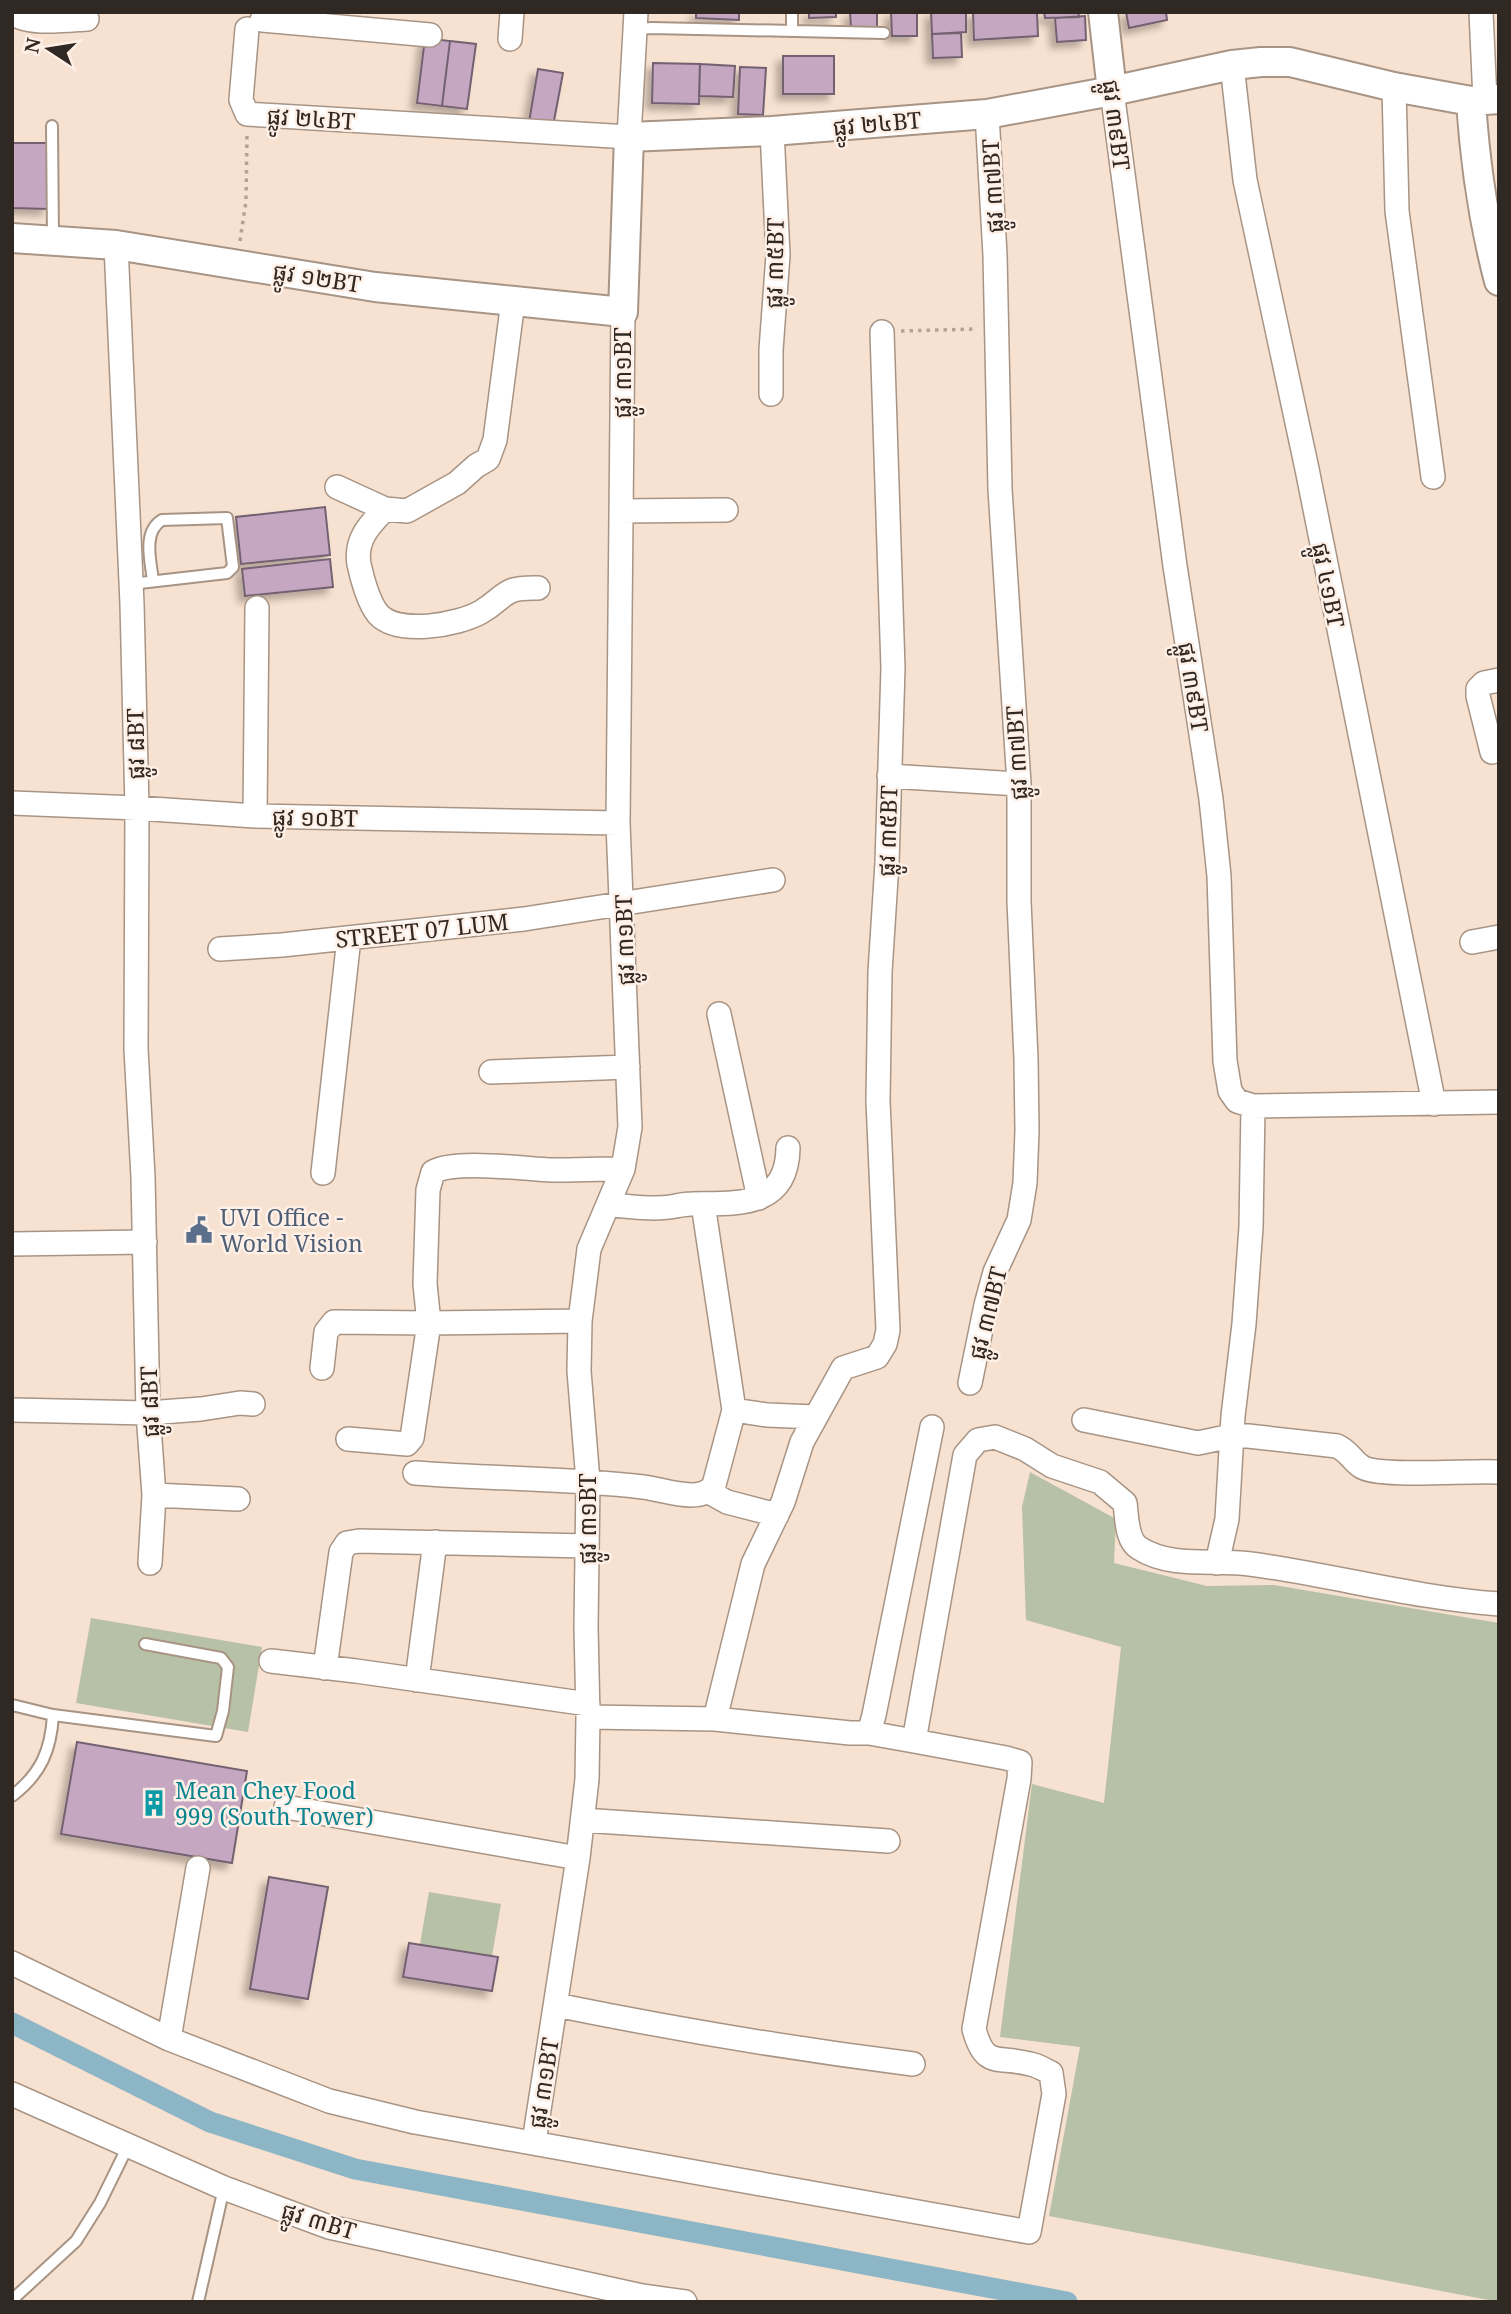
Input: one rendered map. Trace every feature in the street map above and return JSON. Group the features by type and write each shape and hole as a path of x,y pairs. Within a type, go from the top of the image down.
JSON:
{"street":[{"path":"12,12 15,17 26,21 87,19"},
{"path":"510,39 512,12"},
{"name":"ផ្លូវ ៣៩BT","path":"1103,12 1173,552 1211,799 1219,876 1225,1061 1230,1091 1237,1101 1253,1106"},
{"path":"1481,12 1485,100 1475,158 1485,229 1499,281"},
{"path":"247,114 241,100 255,25 323,19 430,35"},
{"name":"ផ្លូវ ៣១BT","path":"534,2141 578,1858 587,1779 589,1481 579,1371 580,1321 589,1249 624,1169 630,1127 618,822 623,312 636,21"},
{"name":"ផ្លូវ ២៤BT","path":"247,114 629,138 772,131 988,114 1231,65 1261,62 1290,62 1394,87 1485,100"},
{"name":"ផ្លូវ ៤១BT","path":"1231,65 1245,180 1307,469 1434,1104"},
{"path":"1394,87 1398,211 1433,477"},
{"name":"ផ្លូវ ៣៧BT","path":"970,1383 995,1272 1019,1220 1025,1182 1026,1059 1019,901 1019,784 1000,489 995,255 988,114"},
{"name":"ផ្លូវ ៣៥BT","path":"771,394 771,350 778,255 772,131"},
{"name":"ផ្លូវ ១២BT","path":"12,238 116,245 375,287 623,312"},
{"name":"ផ្លូវ ៨BT","path":"116,245 142,583 137,808 136,1049 145,1242 148,1413 154,1495 150,1563"},
{"path":"337,487 385,509 407,511 457,483 488,459 497,430 513,301"},
{"name":"ផ្លូវ ៣៥BT","path":"815,1417 843,1368 877,1357 885,1344 888,1331 878,1101 880,972 893,668 882,332"},
{"path":"385,509 360,539 358,560 363,583 378,614 393,625 444,625 481,612 505,592 538,588"},
{"path":"621,510 726,510"},
{"path":"255,816 257,608"},
{"path":"1492,752 1478,689 1484,683 1499,680"},
{"path":"889,776 1019,784"},
{"name":"ផ្លូវ ១០BT","path":"12,803 255,816 618,822"},
{"name":"STREET 07 LUM","path":"220,949 511,921 773,880"},
{"path":"324,1173 349,937"},
{"path":"1472,942 1499,937"},
{"path":"719,1014 759,1198"},
{"path":"491,1072 628,1067"},
{"path":"1217,1563 1227,1519 1231,1436 1244,1324 1250,1241 1253,1106 1499,1102"},
{"path":"610,1205 658,1208 738,1204 759,1198 778,1185 788,1164 788,1148"},
{"path":"348,1439 407,1444 412,1438 429,1323 425,1284 428,1190 433,1172 456,1167 624,1169"},
{"path":"415,1474 589,1481 692,1495 709,1492 714,1485 734,1410 703,1204"},
{"path":"12,1244 145,1242"},
{"path":"322,1368 326,1332 334,1322 580,1321"},
{"path":"12,1410 148,1413 240,1403 253,1404"},
{"path":"715,1720 753,1564 783,1502 802,1442 815,1417 767,1415 734,1410"},
{"path":"1084,1420 1198,1443 1231,1436 1248,1436 1337,1446 1347,1451 1362,1468 1387,1472 1499,1472"},
{"path":"869,1733 932,1427"},
{"path":"915,1741 965,1455 978,1440 995,1437 1025,1449 1052,1466 1100,1482 1125,1503 1130,1536 1137,1547 1157,1555 1188,1563 1248,1564 1411,1594 1499,1604"},
{"path":"709,1492 727,1502 777,1516"},
{"path":"154,1495 238,1499"},
{"path":"325,1668 341,1552 347,1543 359,1541 587,1546"},
{"path":"417,1680 435,1542"},
{"path":"12,1963 169,2039 330,2101 415,2122 534,2141 1029,2232 1054,2094 1051,2073 1031,2064 991,2059 979,2047 974,2029 1020,1762 869,1733 588,1711 417,1680 271,1661"},
{"path":"286,1807 578,1858"},
{"path":"583,1820 888,1842"},
{"path":"169,2039 198,1868"},
{"path":"556,2005 773,2046 913,2064"},
{"name":"ផ្លូវ ៣BT","path":"12,2094 224,2189 329,2227 642,2299 685,2302"}],"lane":[{"path":"792,12 792,31"},
{"path":"636,21 652,28 884,33"},
{"path":"52,126 53,241"},
{"path":"227,518 233,567 231,572 142,583 149,539 156,524 162,520 227,518"},
{"path":"12,1705 53,1715 216,1736 223,1711 228,1667 220,1658 145,1644"},
{"path":"12,1796 43,1763 52,1741 53,1715"},
{"path":"12,2300 76,2241 100,2203 128,2146"},
{"path":"198,2302 224,2189"}],"path":[{"path":"236,264 247,201 247,114"},
{"path":"882,332 997,328"}],"green space":[{"path":"1030,1472 1116,1519 1114,1563 1207,1586 1274,1585 1499,1623 1499,2302 1049,2216 1080,2047 1000,2037 1032,1784 1104,1803 1121,1647 1026,1620 1022,1507"},
{"path":"91,1618 262,1647 248,1732 76,1703"},
{"path":"429,1892 501,1904 492,1956 420,1944"}],"building":[{"path":"696,12 739,12 739,20 696,18"},
{"path":"809,12 836,12 836,17 809,18"},
{"path":"850,12 877,12 877,28 851,28"},
{"path":"891,12 917,12 917,36 892,36"},
{"path":"931,12 966,12 966,32 932,34"},
{"path":"973,12 1037,12 1038,36 974,40"},
{"path":"1044,12 1078,12 1079,17 1045,18"},
{"path":"1126,12 1166,12 1167,20 1129,28"},
{"path":"1085,16 1086,40 1057,42 1055,18"},
{"path":"961,33 962,57 933,58 932,34"},
{"path":"425,38 450,41 442,106 417,103"},
{"path":"450,41 476,44 467,109 442,106"},
{"path":"783,56 834,56 834,94 783,94"},
{"path":"653,63 700,64 699,104 652,103"},
{"path":"700,64 735,66 733,97 699,96"},
{"path":"740,67 766,68 763,115 738,114"},
{"path":"538,69 563,73 553,126 529,122"},
{"path":"12,143 49,143 48,209 12,208"},
{"path":"325,507 330,555 241,564 236,517"},
{"path":"330,559 333,587 245,596 242,569"},
{"name":"Mean Chey Food 999 (South Tower)","path":"77,1742 247,1771 232,1863 61,1834"},
{"path":"269,1877 328,1887 308,1999 250,1989"},
{"path":"409,1943 498,1957 492,1991 403,1977"}],"waterway":[{"path":"12,2023 210,2122 355,2169 1067,2302"}],"place":[{"name":"UVI Office - World Vision","path":"199,1230"},
{"name":"Mean Chey Food 999 (South Tower)","path":"154,1803"}]}
